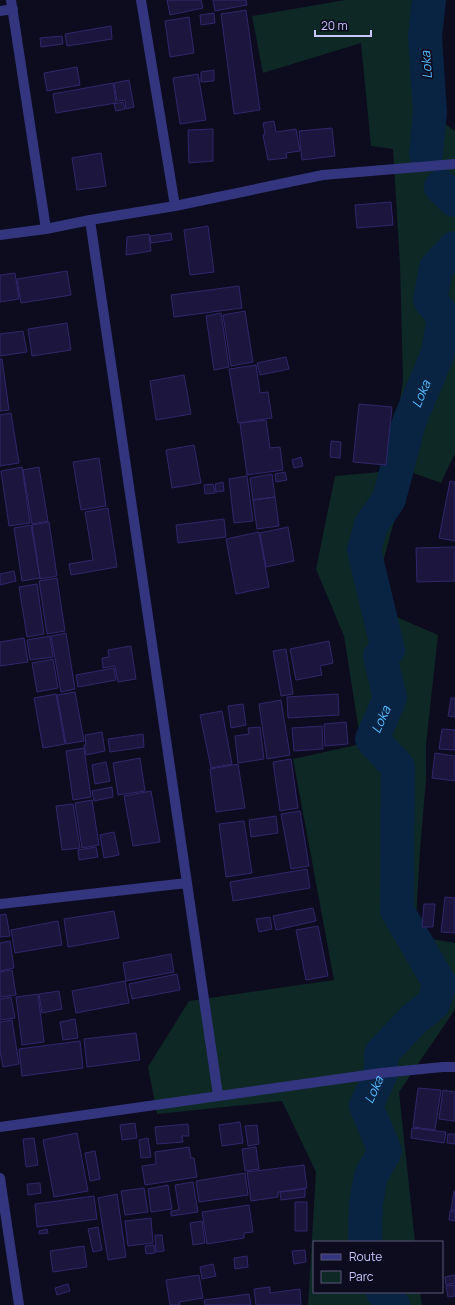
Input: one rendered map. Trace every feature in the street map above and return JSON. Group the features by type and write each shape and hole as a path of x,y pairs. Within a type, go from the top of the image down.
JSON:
{"street":[{"path":"141,0 175,206"},
{"path":"0,11 12,4 46,229"},
{"path":"0,235 46,229 175,206 323,175 455,164"},
{"path":"90,220 218,1095"},
{"path":"0,904 187,883"},
{"path":"0,1127 381,1073 455,1067"},
{"path":"0,1178 19,1305"}],"green space":[{"path":"345,0 445,0 436,23 432,114 455,131 455,453 441,483 408,471 384,558 385,612 438,635 426,745 426,780 415,936 455,943 455,1007 454,1011 399,1092 415,1241 313,1241 313,1293 420,1293 422,1305 308,1305 316,1172 282,1101 157,1114 148,1067 189,1001 334,980 293,759 361,744 344,636 316,569 335,476 390,471 403,380 400,265 393,149 371,146 361,43 263,73 252,16"}],"building":[{"path":"167,0 201,0 203,8 170,15"},
{"path":"213,0 246,0 247,5 215,11"},
{"path":"246,10 260,110 234,114 221,14"},
{"path":"214,13 215,23 201,25 200,15"},
{"path":"189,17 194,53 170,57 165,21"},
{"path":"111,26 112,39 67,46 65,34"},
{"path":"62,36 63,44 41,47 40,38"},
{"path":"77,67 80,85 47,91 44,73"},
{"path":"214,70 214,81 201,82 201,72"},
{"path":"198,74 206,120 180,124 173,78"},
{"path":"129,80 134,107 126,109 125,100 117,101 114,83"},
{"path":"113,83 116,103 56,113 53,94"},
{"path":"123,102 125,109 116,111 114,104"},
{"path":"274,121 276,132 296,129 300,151 286,153 287,158 268,160 263,135 265,134 263,123"},
{"path":"332,128 335,156 302,160 299,131"},
{"path":"213,129 213,161 189,163 188,130"},
{"path":"101,153 106,186 77,190 72,158"},
{"path":"391,202 393,225 357,228 355,205"},
{"path":"208,226 214,272 190,275 184,230"},
{"path":"171,233 172,240 151,243 150,236"},
{"path":"149,234 151,251 126,255 127,237"},
{"path":"67,271 71,295 21,303 17,279"},
{"path":"15,273 19,299 0,302 0,275"},
{"path":"239,286 242,308 174,317 171,295"},
{"path":"245,311 253,362 231,366 223,315"},
{"path":"221,313 229,367 214,370 206,316"},
{"path":"67,323 71,350 32,356 28,329"},
{"path":"23,331 27,352 0,356 0,334"},
{"path":"286,357 289,369 260,375 257,363"},
{"path":"0,359 2,359 9,410 0,411"},
{"path":"256,365 260,393 268,392 272,418 238,423 229,369"},
{"path":"184,375 191,414 156,420 150,381"},
{"path":"359,404 392,407 386,465 353,462"},
{"path":"11,413 19,463 0,466 0,415"},
{"path":"266,420 270,448 280,447 283,470 247,475 240,423"},
{"path":"331,441 341,442 340,458 330,457"},
{"path":"194,445 201,483 172,488 166,450"},
{"path":"301,457 303,466 294,468 292,460"},
{"path":"99,458 106,506 81,510 73,462"},
{"path":"22,467 30,523 9,526 1,471"},
{"path":"39,467 48,521 32,524 23,470"},
{"path":"285,472 287,480 276,482 275,474"},
{"path":"272,474 275,497 253,500 250,478"},
{"path":"247,476 253,521 234,523 229,479"},
{"path":"450,481 455,482 455,541 439,538"},
{"path":"223,482 224,491 216,492 215,484"},
{"path":"213,484 215,493 205,494 204,485"},
{"path":"275,497 279,526 257,529 253,500"},
{"path":"108,508 117,567 71,575 69,564 93,560 85,512"},
{"path":"224,519 226,537 178,543 176,525"},
{"path":"49,522 57,576 40,579 32,525"},
{"path":"31,525 40,578 22,581 14,528"},
{"path":"288,527 294,561 266,567 260,533"},
{"path":"259,532 269,587 236,594 226,539"},
{"path":"455,547 455,581 417,582 416,548"},
{"path":"14,571 16,581 0,585 0,574"},
{"path":"57,578 65,631 47,634 39,581"},
{"path":"37,584 44,634 27,637 19,587"},
{"path":"66,633 75,689 61,692 51,636"},
{"path":"50,636 53,657 30,660 27,640"},
{"path":"24,638 28,662 0,666 0,642"},
{"path":"329,641 333,663 320,666 322,675 296,680 290,649"},
{"path":"131,646 136,679 118,682 115,666 103,668 102,658 109,657 108,650"},
{"path":"286,649 293,694 281,696 273,651"},
{"path":"53,659 58,688 37,692 32,663"},
{"path":"114,668 116,680 78,687 76,675"},
{"path":"75,692 84,741 66,744 57,695"},
{"path":"56,694 65,744 43,748 34,698"},
{"path":"338,694 339,715 288,718 287,697"},
{"path":"451,698 455,698 455,717 448,716"},
{"path":"281,700 290,755 267,759 259,704"},
{"path":"243,704 246,725 231,728 228,706"},
{"path":"222,711 232,764 211,768 200,715"},
{"path":"346,722 348,744 325,746 324,724"},
{"path":"322,726 323,749 294,751 292,728"},
{"path":"260,727 264,759 238,763 235,736 249,734 248,728"},
{"path":"442,729 455,730 455,750 439,749"},
{"path":"102,732 105,751 86,755 84,745 86,745 85,735"},
{"path":"143,734 144,747 110,752 108,739"},
{"path":"84,748 91,797 73,800 66,751"},
{"path":"435,753 455,756 455,781 432,778"},
{"path":"140,758 145,791 118,795 113,763"},
{"path":"291,759 298,808 280,811 273,762"},
{"path":"106,762 110,781 95,784 92,765"},
{"path":"238,764 245,808 216,812 210,769"},
{"path":"112,787 113,797 94,801 92,791"},
{"path":"151,791 160,842 133,846 124,796"},
{"path":"92,800 99,845 82,848 75,803"},
{"path":"73,804 80,848 62,850 56,806"},
{"path":"300,811 309,866 291,869 281,814"},
{"path":"276,816 278,833 251,837 249,820"},
{"path":"244,821 252,873 226,877 219,824"},
{"path":"114,832 119,855 104,858 100,835"},
{"path":"96,847 98,857 79,860 78,850"},
{"path":"307,869 310,888 233,901 230,882"},
{"path":"445,897 455,898 455,933 441,932"},
{"path":"424,904 435,904 433,927 422,927"},
{"path":"313,908 316,921 276,930 273,916"},
{"path":"114,911 119,938 68,947 64,919"},
{"path":"6,914 10,936 0,937 0,915"},
{"path":"270,917 272,929 259,932 256,919"},
{"path":"58,921 62,945 15,953 11,930"},
{"path":"318,926 328,976 306,980 296,930"},
{"path":"10,941 14,968 0,971 0,943"},
{"path":"171,954 174,972 126,981 123,963"},
{"path":"12,970 16,995 0,997 0,972"},
{"path":"177,974 180,990 132,999 129,984"},
{"path":"125,981 129,1003 76,1013 72,991"},
{"path":"59,991 62,1009 42,1013 39,994"},
{"path":"38,994 44,1042 22,1045 16,997"},
{"path":"11,997 15,1018 0,1020 0,999"},
{"path":"75,1019 78,1038 63,1040 60,1022"},
{"path":"12,1020 19,1064 3,1067 0,1051 0,1022"},
{"path":"136,1033 140,1060 87,1067 84,1039"},
{"path":"80,1041 83,1068 22,1076 19,1049"},
{"path":"418,1088 441,1090 435,1130 413,1127"},
{"path":"443,1090 455,1092 455,1121 439,1119"},
{"path":"240,1122 243,1143 222,1146 219,1125"},
{"path":"135,1123 137,1138 122,1140 120,1125"},
{"path":"188,1124 189,1136 182,1136 183,1142 157,1144 155,1127"},
{"path":"257,1125 259,1144 248,1146 245,1126"},
{"path":"412,1128 446,1132 444,1143 411,1138"},
{"path":"77,1133 88,1191 54,1197 43,1140"},
{"path":"448,1134 455,1134 455,1144 447,1143"},
{"path":"34,1138 38,1165 26,1167 23,1139"},
{"path":"148,1138 151,1157 141,1158 139,1140"},
{"path":"189,1147 191,1158 194,1158 197,1177 145,1185 142,1166 156,1164 155,1152"},
{"path":"256,1147 259,1169 245,1171 242,1149"},
{"path":"95,1151 100,1179 90,1181 85,1153"},
{"path":"304,1165 307,1188 278,1192 278,1197 251,1201 247,1172"},
{"path":"245,1173 248,1195 199,1202 196,1181"},
{"path":"193,1182 198,1212 171,1216 171,1211 179,1210 175,1185"},
{"path":"40,1183 41,1193 28,1195 27,1184"},
{"path":"168,1185 172,1209 151,1212 148,1189"},
{"path":"144,1188 148,1212 125,1215 121,1191"},
{"path":"305,1189 305,1197 281,1200 280,1192"},
{"path":"454,1191 455,1210 451,1210"},
{"path":"117,1194 126,1257 108,1260 98,1198"},
{"path":"94,1196 97,1219 37,1227 35,1204"},
{"path":"295,1202 307,1202 307,1231 295,1231"},
{"path":"249,1205 253,1232 244,1233 244,1238 207,1244 202,1212"},
{"path":"450,1211 455,1211 455,1221 449,1220"},
{"path":"151,1218 153,1243 128,1246 125,1221"},
{"path":"202,1221 205,1243 193,1245 190,1223"},
{"path":"98,1227 102,1250 93,1252 88,1229"},
{"path":"47,1229 48,1233 39,1234 39,1231"},
{"path":"155,1235 162,1235 164,1251 156,1252"},
{"path":"154,1245 155,1253 146,1254 145,1246"},
{"path":"84,1246 87,1267 53,1272 50,1251"},
{"path":"305,1250 306,1262 294,1264 292,1251"},
{"path":"247,1256 248,1267 235,1269 234,1258"},
{"path":"213,1264 216,1276 202,1279 200,1267"},
{"path":"199,1275 203,1298 179,1302 180,1305 170,1305 166,1280"},
{"path":"455,1275 455,1283 446,1285 445,1277"},
{"path":"68,1284 70,1291 57,1295 55,1288"},
{"path":"455,1285 455,1296 448,1297 446,1286"},
{"path":"270,1287 270,1293 300,1289 301,1305 256,1305 254,1289"},
{"path":"249,1294 251,1305 205,1305 204,1300"}],"waterway":[{"name":"Loka","path":"426,154 430,112 425,36 429,0"},
{"name":"Loka","path":"441,187 455,200"},
{"name":"Loka","path":"365,1241 366,1203 371,1176 385,1151 366,1106 381,1073 381,1054 414,1019 433,1004 440,984 397,910 398,767 372,739 390,698 380,656 388,650 364,550 371,525 389,499 409,422 438,353 444,317 430,300 436,268 455,248"},
{"name":"Loka","path":"384,1293 393,1305"}]}
